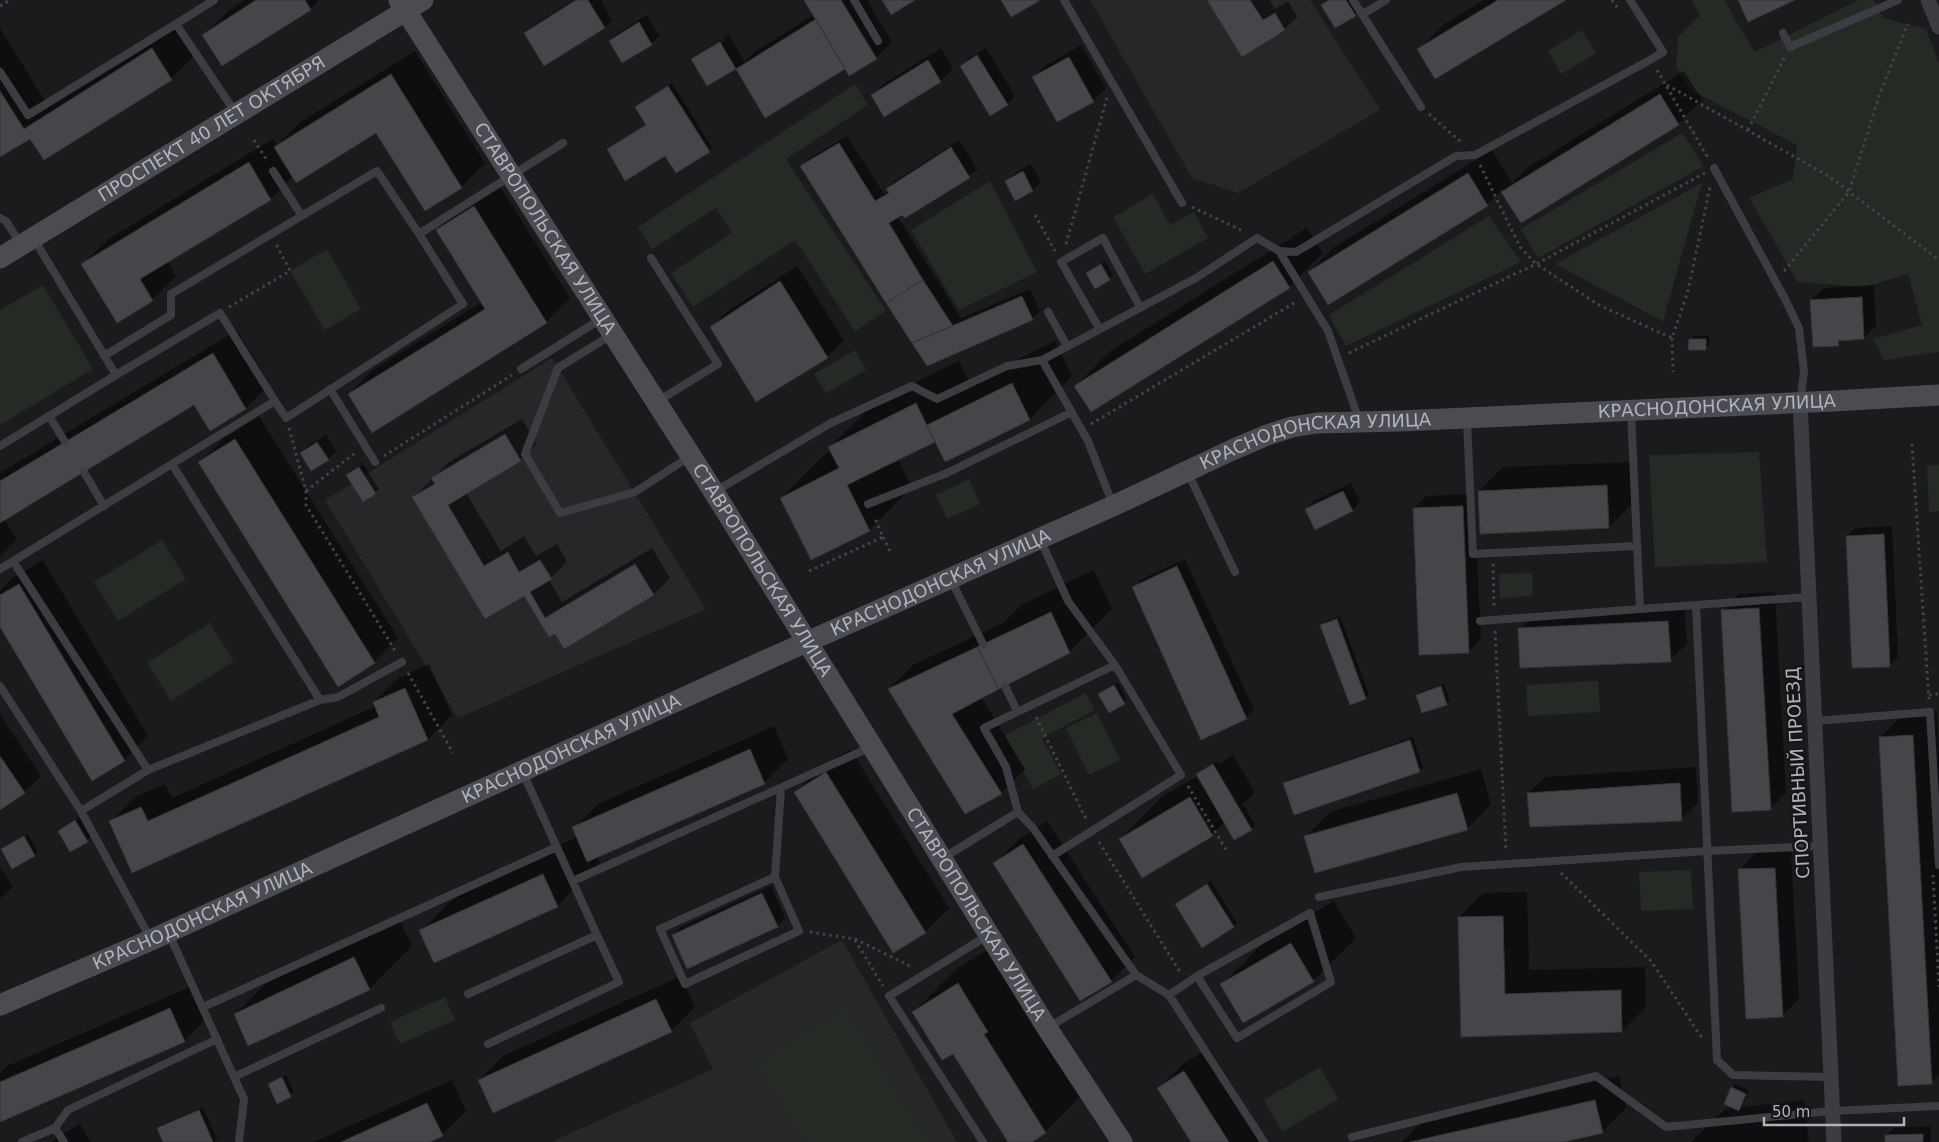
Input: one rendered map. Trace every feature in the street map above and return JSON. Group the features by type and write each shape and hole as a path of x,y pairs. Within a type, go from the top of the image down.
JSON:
{"main road":[{"name":"ПРОСПЕКТ 40 ЛЕТ ОКТЯБРЯ","path":"0,258 236,113 410,3"},
{"name":"СТАВРОПОЛЬСКАЯ УЛИЦА","path":"410,3 511,175 809,642 942,859 1119,1141"},
{"name":"КРАСНОДОНСКАЯ УЛИЦА","path":"0,1005 160,936 522,771 1114,506 1267,435 1292,427 1317,423 1467,418 1939,394"}],"street":[{"path":"1928,0 1939,26"},
{"name":"СПОРТИВНЫЙ ПРОЕЗД","path":"1800,402 1834,1142"}],"lane":[{"path":"0,72 28,115 214,0"},
{"path":"854,0 878,41"},
{"path":"1064,0 1182,202"},
{"path":"1354,0 1421,107"},
{"path":"1362,14 1386,0"},
{"path":"714,492 831,423 912,386 937,399 1008,366 1042,360 1196,278 1257,238 1279,251 1296,252 1456,156 1475,155 1663,52 1630,0"},
{"path":"1783,33 1790,47 1898,0"},
{"path":"176,24 236,113"},
{"path":"419,234 564,143"},
{"path":"1714,168 1799,328 1804,372 1800,402"},
{"path":"273,171 302,216"},
{"path":"0,446 220,313 286,418 463,304 377,171 171,294 171,315 104,356"},
{"path":"0,212 3,220 27,241 116,376"},
{"path":"1099,328 1061,262 1103,238 1140,307"},
{"path":"1279,251 1328,331 1360,422"},
{"path":"651,258 718,364 656,402"},
{"path":"1048,312 1066,346"},
{"path":"521,369 607,326"},
{"path":"607,326 558,368 525,454 560,513 635,492 691,456"},
{"path":"1042,360 1088,441 1114,506"},
{"path":"330,389 375,462"},
{"path":"0,569 275,401"},
{"path":"1631,410 1640,609"},
{"path":"868,504 947,473 1072,412"},
{"path":"49,416 65,442"},
{"path":"1467,418 1472,554 1636,546"},
{"path":"172,464 320,700"},
{"path":"84,472 104,506"},
{"path":"1187,472 1235,572"},
{"path":"1040,539 1068,601 1115,665 1181,775 1052,856"},
{"path":"13,561 148,770"},
{"path":"950,579 983,644"},
{"path":"1480,621 1809,597"},
{"path":"1696,605 1716,1060 1732,1075 1831,1077"},
{"path":"81,811 148,770 320,700 338,697 402,662"},
{"path":"1115,665 984,728 1006,767 1018,812 1033,828 1136,975 1169,995 1264,1142"},
{"path":"0,686 160,936 202,1007 244,1099 239,1142"},
{"path":"1005,686 1017,711"},
{"path":"1930,712 1939,865"},
{"path":"1814,721 1939,712"},
{"path":"573,881 873,746"},
{"path":"488,1044 619,982 522,771"},
{"path":"775,877 660,929 685,984 799,931 775,877 781,788"},
{"path":"942,859 1018,812"},
{"path":"202,1007 557,846"},
{"path":"1319,897 1461,867 1707,851 1820,846"},
{"path":"1169,995 1197,976 1310,913 1331,982 1237,1038 1197,976"},
{"path":"983,1142 889,996 989,934"},
{"path":"468,994 597,935"},
{"path":"1047,1028 1136,975"},
{"path":"234,1078 381,1008"},
{"path":"22,1142 55,1128 68,1110 217,1039"},
{"path":"1352,1137 1596,1076 1666,1127 1832,1111 1939,1106"},
{"path":"55,1128 64,1142"}],"path":[{"path":"0,6 10,0"},
{"path":"1776,282 1849,192 1880,93 1908,24"},
{"path":"1748,130 1790,47"},
{"path":"1650,60 1714,168 1688,291 1672,338 1673,372"},
{"path":"1061,262 1112,81"},
{"path":"1665,84 1827,174 1939,260"},
{"path":"1421,107 1475,155 1520,247 1536,264 1599,305 1672,338"},
{"path":"254,140 273,171"},
{"path":"1338,358 1536,264 1714,168"},
{"path":"1182,202 1257,238"},
{"path":"1035,215 1061,262"},
{"path":"220,313 290,271 271,234"},
{"path":"1082,430 1306,296"},
{"path":"375,462 521,369"},
{"path":"286,418 306,491 306,505 402,662 452,753"},
{"path":"1912,444 1930,712"},
{"path":"306,491 365,445"},
{"path":"868,504 891,553"},
{"path":"809,571 883,537"},
{"path":"1492,553 1507,864"},
{"path":"1928,695 1939,694"},
{"path":"1030,705 1092,830 1186,983"},
{"path":"1181,775 1228,853"},
{"path":"1548,861 1650,961 1716,1060"},
{"path":"799,931 854,939 926,973"},
{"path":"854,939 889,996"}],"shaded area":[{"path":"1090,0 1310,0 1380,110 1238,193 1192,178"},
{"path":"1691,0 1725,0 1755,52 1858,0 1874,0 1883,18 1926,29 1939,64 1939,352 1884,360 1873,339 1922,325 1908,274 1865,287 1798,282 1749,198 1793,179 1797,145 1691,90 1676,67 1678,37 1700,15"},
{"path":"1582,30 1596,53 1561,74 1548,51"},
{"path":"855,84 868,105 786,159 886,311 855,331 795,240 693,307 671,273 732,233 716,208 652,249 638,227"},
{"path":"1682,133 1704,166 1538,258 1521,229"},
{"path":"990,181 1037,272 959,310 911,230"},
{"path":"1702,183 1663,321 1555,264"},
{"path":"1153,194 1170,225 1194,212 1208,238 1145,274 1113,217"},
{"path":"1489,216 1521,262 1346,346 1329,315"},
{"path":"327,249 361,309 325,330 290,271"},
{"path":"43,285 93,369 0,425 0,310"},
{"path":"855,350 866,370 826,393 814,374"},
{"path":"552,358 706,609 458,718 325,500"},
{"path":"1759,452 1767,562 1655,567 1649,455"},
{"path":"1939,465 1939,511 1929,512 1927,466"},
{"path":"969,479 980,504 947,519 936,495"},
{"path":"162,540 186,579 118,621 94,582"},
{"path":"1532,573 1533,596 1500,598 1499,574"},
{"path":"210,623 234,661 171,701 147,663"},
{"path":"1598,681 1600,712 1528,716 1526,685"},
{"path":"1086,693 1095,710 1042,738 1061,774 1033,789 1005,735"},
{"path":"1097,713 1120,760 1089,775 1066,728"},
{"path":"1691,870 1693,909 1641,911 1639,872"},
{"path":"842,940 957,1142 551,1142 713,1069 690,1023"},
{"path":"445,997 455,1020 400,1044 390,1022"},
{"path":"846,1006 929,1142 803,1142 754,1062"},
{"path":"1320,1067 1338,1099 1282,1132 1264,1100"}],"building":[{"path":"256,0 305,0 311,10 222,66 202,35"},
{"path":"576,0 588,0 605,28 544,66 524,33"},
{"path":"804,0 841,0 877,59 849,76"},
{"path":"882,0 915,0 891,15"},
{"path":"1001,0 1039,0 1039,1 1011,17"},
{"path":"1207,0 1250,0 1263,20 1275,13 1285,30 1242,57"},
{"path":"1329,0 1346,0 1356,16 1335,28 1321,5"},
{"path":"1498,0 1566,0 1435,79 1417,49"},
{"path":"1738,0 1795,0 1748,22"},
{"path":"816,19 845,69 765,118 736,69"},
{"path":"639,22 652,45 622,63 609,41"},
{"path":"720,42 736,69 707,86 691,59"},
{"path":"152,48 172,80 44,160 30,139 0,157 0,91 24,129"},
{"path":"977,55 1008,105 990,116 960,66"},
{"path":"1069,57 1094,102 1057,122 1032,77"},
{"path":"928,60 941,82 884,117 871,95"},
{"path":"391,74 462,188 425,211 376,133 296,183 274,147"},
{"path":"668,86 710,152 676,173 665,156 625,181 607,149 646,125 635,107"},
{"path":"1660,94 1679,125 1521,223 1501,192"},
{"path":"839,143 875,201 889,193 886,189 951,147 970,178 905,218 902,215 889,223 923,280 886,303 800,166"},
{"path":"249,162 271,200 140,279 153,301 117,323 81,264"},
{"path":"1023,171 1033,191 1015,201 1005,181"},
{"path":"1468,173 1488,206 1328,305 1308,272"},
{"path":"474,206 547,323 372,433 348,394 485,309 436,230"},
{"path":"1273,261 1290,288 1091,412 1074,386"},
{"path":"1101,264 1110,280 1095,289 1086,273"},
{"path":"923,280 953,326 912,343 886,303"},
{"path":"780,281 828,358 756,402 710,327"},
{"path":"1022,296 1033,320 927,366 912,343"},
{"path":"1862,297 1864,339 1838,341 1839,346 1813,347 1810,300"},
{"path":"1689,339 1706,339 1706,350 1688,350"},
{"path":"213,353 246,409 210,431 194,405 0,523 0,481"},
{"path":"1012,383 1030,420 945,462 927,425"},
{"path":"916,403 935,442 847,485 870,531 811,560 780,498 839,468 828,447"},
{"path":"505,434 521,461 448,505 484,566 508,552 519,572 540,560 552,579 530,592 545,618 635,564 654,595 564,649 555,634 549,637 524,596 485,619 412,497 435,484 431,478"},
{"path":"235,439 375,663 338,687 198,462"},
{"path":"317,442 329,460 311,471 300,453"},
{"path":"359,467 376,494 363,502 346,475"},
{"path":"1607,485 1609,528 1480,534 1478,491"},
{"path":"1343,491 1353,511 1315,530 1305,509"},
{"path":"1463,506 1469,653 1419,655 1413,508"},
{"path":"1884,534 1890,667 1852,668 1846,536"},
{"path":"1177,566 1247,719 1201,740 1132,587"},
{"path":"19,584 125,761 92,781 0,627 0,595"},
{"path":"1759,608 1771,810 1732,812 1721,610"},
{"path":"1051,612 1070,653 999,689 977,647"},
{"path":"1337,619 1366,699 1350,705 1320,625"},
{"path":"1668,621 1671,662 1520,668 1518,628"},
{"path":"977,647 999,689 952,714 1002,794 965,814 888,689"},
{"path":"1114,685 1125,704 1109,713 1098,694"},
{"path":"1441,686 1447,705 1422,713 1416,695"},
{"path":"405,688 428,740 132,873 109,821 141,807 148,821 379,717 373,702"},
{"path":"1913,735 1932,1084 1898,1086 1879,737"},
{"path":"1410,740 1420,772 1294,815 1283,783"},
{"path":"750,749 765,784 587,862 572,827"},
{"path":"0,756 25,793 0,810"},
{"path":"1213,764 1252,830 1234,840 1196,774"},
{"path":"826,772 926,933 893,953 794,792"},
{"path":"1680,783 1682,821 1530,827 1527,793"},
{"path":"1457,793 1468,830 1315,873 1304,836"},
{"path":"1190,797 1213,836 1142,878 1119,839"},
{"path":"75,820 88,842 70,852 58,831"},
{"path":"24,836 35,856 12,869 1,849"},
{"path":"1023,844 1112,982 1080,1001 993,863"},
{"path":"1775,868 1783,1017 1746,1019 1738,869"},
{"path":"543,874 558,907 434,963 419,930"},
{"path":"1207,884 1234,927 1202,948 1175,904"},
{"path":"762,893 778,927 687,969 672,935"},
{"path":"1503,916 1505,994 1621,990 1622,1032 1461,1037 1458,917"},
{"path":"1291,943 1314,982 1243,1023 1220,984"},
{"path":"354,957 370,990 248,1046 234,1014"},
{"path":"958,983 988,1032 984,1034 1046,1133 1032,1142 1008,1142 953,1054 942,1060 912,1012"},
{"path":"656,999 672,1032 493,1113 478,1080"},
{"path":"170,1008 185,1042 0,1122 0,1082"},
{"path":"1184,1071 1229,1142 1191,1142 1157,1088"},
{"path":"282,1077 291,1097 277,1104 268,1084"},
{"path":"1731,1087 1746,1094 1739,1111 1724,1104"},
{"path":"1595,1100 1603,1133 1564,1142 1410,1142"},
{"path":"427,1103 443,1136 430,1142 341,1142"},
{"path":"199,1110 213,1142 163,1142 157,1128"},
{"path":"1923,1134 1923,1142 1885,1142 1885,1135"}]}
